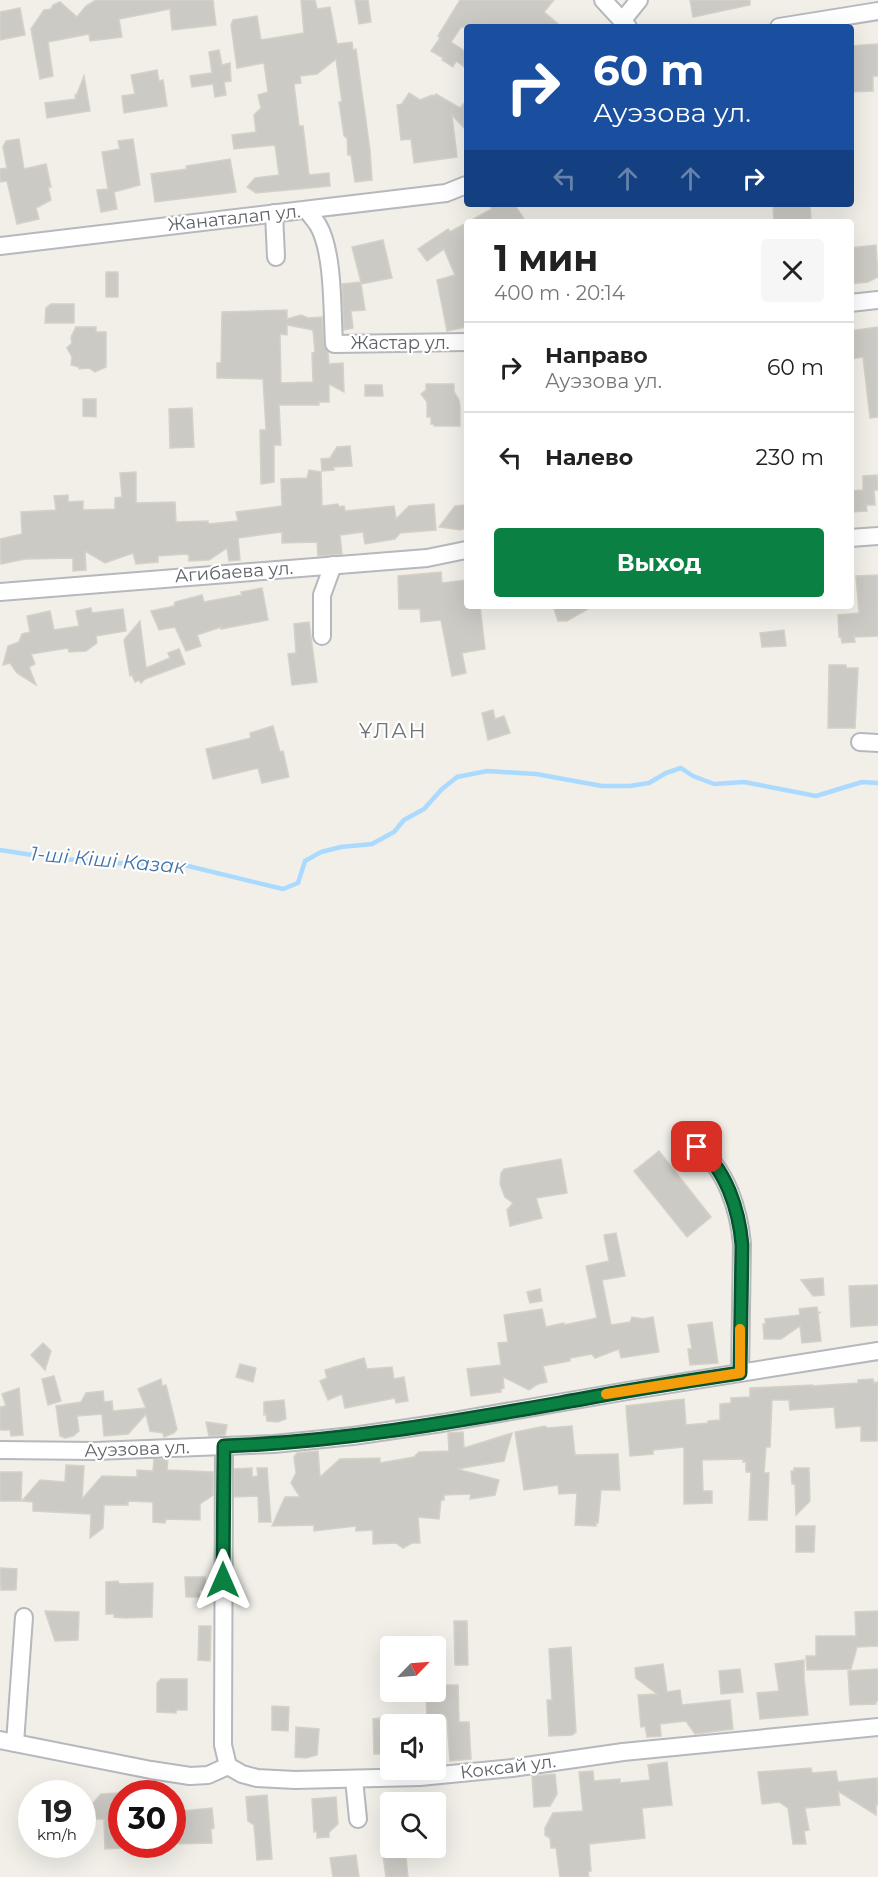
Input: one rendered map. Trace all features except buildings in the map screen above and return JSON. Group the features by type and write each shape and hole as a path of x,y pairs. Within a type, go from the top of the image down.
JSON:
{"street":[{"path":"603,0 625,24 639,0"},
{"path":"796,24 878,10"},
{"name":"Жанаталап ул.","path":"0,246 446,193 464,186"},
{"name":"Жастар ул.","path":"307,210 325,241 334,344 464,342"},
{"path":"274,213 276,257"},
{"path":"854,303 878,300"},
{"path":"854,538 878,536"},
{"name":"Агибаева ул.","path":"0,592 427,558 464,549"},
{"path":"322,636 322,595 333,565"},
{"path":"860,742 878,742"},
{"path":"697,1147 710,1157 718,1168 740,1225 742,1245 740,1373"},
{"name":"Ауэзова ул.","path":"0,1450 95,1451 224,1446 274,1444 353,1436 878,1351"},
{"path":"24,1617 8,1741 190,1776 208,1775 228,1766 223,1745 224,1446"},
{"name":"Коксай ул.","path":"228,1766 257,1778 295,1780 420,1777 512,1768 623,1752 878,1727"},
{"path":"354,1779 358,1819"}],"waterway":[{"name":"1-ші Кіші Казак","path":"0,850 106,863 180,864 283,889 298,883 305,861 321,852 341,847 372,844 394,832 404,820 424,809 442,789 457,777 487,771 536,774 602,786 630,786 649,783 666,773 681,768 693,776 714,784 744,782 816,796 862,782 878,783"}],"slow traffic":[{"path":"606,1394 740,1373 740,1329"}],"district":[{"name":"ҰЛАН","path":"393,730"}],"route":[{"path":"223,1580 224,1446 274,1444 353,1436 740,1373 742,1245 740,1225 718,1168 710,1157 697,1147"}]}
